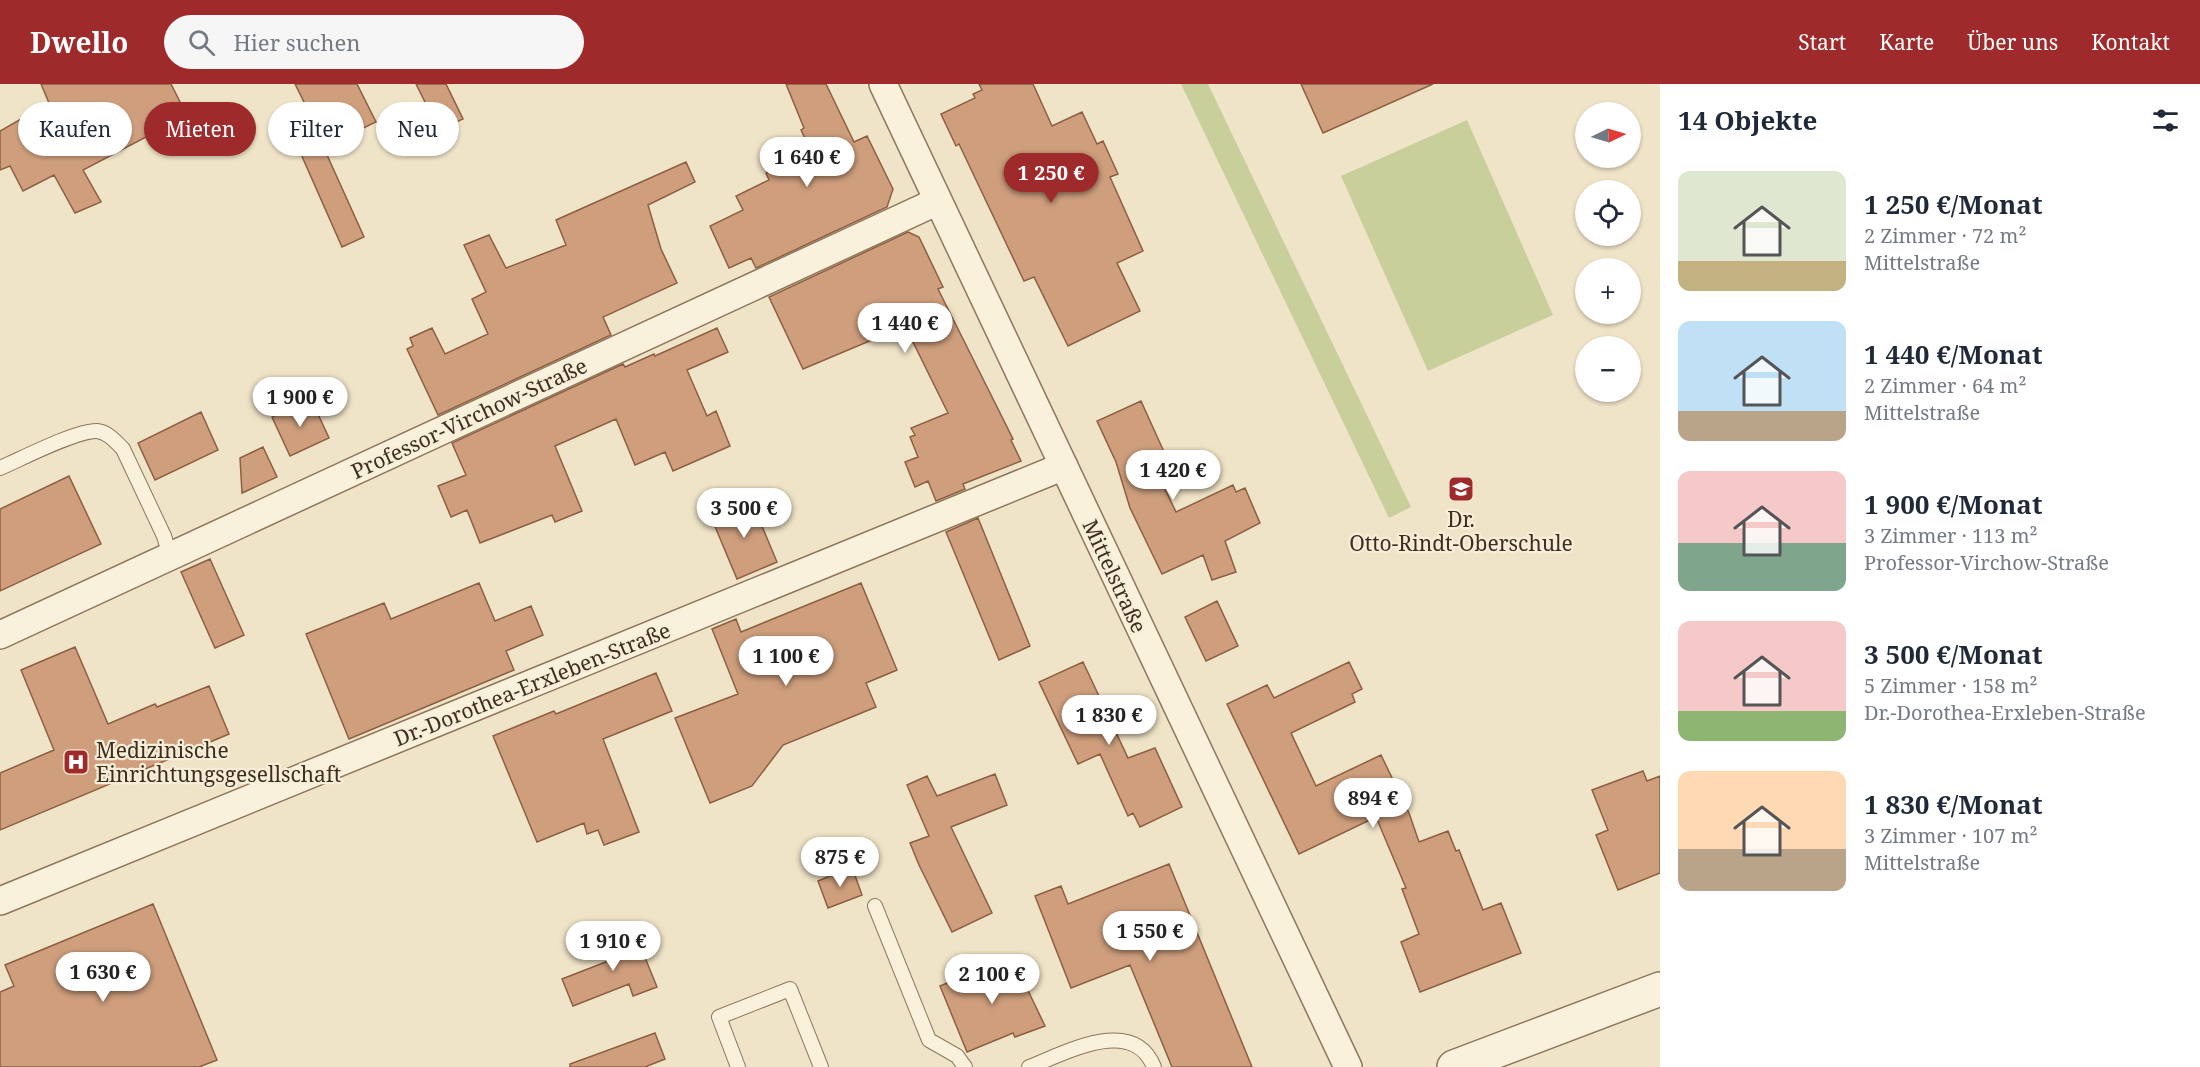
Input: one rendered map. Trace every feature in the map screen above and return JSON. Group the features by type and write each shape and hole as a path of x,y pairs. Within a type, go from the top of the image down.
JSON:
{"street":[{"name":"Mittelstraße","path":"883,84 1348,1067"},
{"name":"Professor-Virchow-Straße","path":"0,636 938,201"},
{"name":"Dr.-Dorothea-Erxleben-Straße","path":"0,901 1064,466"},
{"path":"1454,1067 1660,989"}],"lane":[{"path":"0,468 82,433 99,431 113,438 123,449 164,536 170,556"},
{"path":"875,906 929,1040 957,1056 965,1067"},
{"path":"738,1067 718,1017 790,989 821,1067"},
{"path":"1029,1067 1093,1042 1110,1040 1138,1045 1149,1055 1154,1067"}],"green space":[{"path":"1181,84 1208,84 1411,507 1389,518"},
{"path":"1467,120 1553,315 1428,371 1341,176"}],"building":[{"path":"41,84 171,84 180,102 144,102 144,138 132,144 132,102 49,102"},
{"path":"295,84 357,84 376,122 364,128 364,102 304,102"},
{"path":"416,84 446,84 455,102 425,102"},
{"path":"786,84 826,84 854,142 867,136 893,189 887,207 756,268 751,258 729,268 710,226 743,210 736,196 769,180 766,173 811,151 801,130 804,128"},
{"path":"979,84 1033,84 1052,126 1082,112 1097,144 1103,141 1118,174 1110,177 1143,251 1117,263 1140,311 1068,346 1034,277 1024,281 959,144 956,146 941,114 975,98 973,94 982,90"},
{"path":"1301,84 1433,84 1323,133"},
{"path":"18,121 18,156 110,156 83,170 101,202 75,213 54,175 23,191 10,166 0,170 0,131"},
{"path":"302,156 327,156 364,237 342,247"},
{"path":"686,162 695,182 648,205 661,249 677,283 603,317 611,335 438,415 407,349 413,346 410,338 432,328 445,354 488,334 472,299 486,292 464,245 489,235 506,268 566,245 556,220"},
{"path":"908,232 919,237 943,287 938,289 1013,439 1011,440 1021,461 963,484 965,489 936,501 928,481 915,487 905,462 918,457 910,437 915,435 911,428 948,413 905,326 803,369 769,297"},
{"path":"717,328 728,352 687,370 707,416 716,411 730,446 673,471 665,452 635,465 616,419 555,446 582,511 555,522 552,515 480,543 467,510 451,517 438,486 466,475 452,443 623,364 625,367 654,354 655,356"},
{"path":"311,399 329,438 290,456 272,417"},
{"path":"1141,401 1165,454 1151,460 1176,512 1233,485 1236,492 1245,488 1260,523 1225,541 1236,572 1212,580 1203,555 1162,574 1130,508 1116,462 1097,421"},
{"path":"201,412 218,450 155,480 138,443"},
{"path":"263,447 277,477 242,493 240,458"},
{"path":"69,476 101,544 0,591 0,509"},
{"path":"751,500 777,562 737,579 711,517"},
{"path":"978,518 1030,646 999,660 946,532"},
{"path":"210,559 244,635 215,648 181,572"},
{"path":"479,583 495,621 531,606 543,635 506,651 514,670 349,739 306,634 384,603 391,619"},
{"path":"861,583 897,670 866,683 876,707 783,745 752,786 710,803 675,718 738,694 712,629 736,619 741,632"},
{"path":"1217,601 1238,646 1206,661 1185,617"},
{"path":"75,647 108,724 155,704 157,707 209,686 229,734 0,830 0,773 54,750 21,670"},
{"path":"1083,662 1128,758 1155,748 1182,807 1140,827 1133,813 1128,816 1100,754 1078,764 1039,682"},
{"path":"1349,662 1362,689 1352,694 1355,702 1291,733 1316,786 1381,755 1409,813 1419,842 1448,831 1456,851 1459,850 1483,910 1501,903 1521,953 1420,992 1401,942 1419,934 1402,889 1406,888 1376,817 1299,854 1227,704 1267,685 1274,698"},
{"path":"656,673 672,711 603,739 639,832 604,845 598,830 587,834 584,823 537,842 493,736 554,711 556,714"},
{"path":"1643,771 1647,781 1660,776 1660,873 1618,890 1596,835 1608,830 1592,790"},
{"path":"995,774 1007,805 951,827 992,913 952,932 910,843 929,836 907,785 927,776 937,796"},
{"path":"1169,864 1252,1067 1172,1067 1130,965 1071,988 1035,896 1061,886 1068,904"},
{"path":"852,867 862,895 828,908 818,881"},
{"path":"153,904 217,1060 199,1067 0,1067 0,992 14,986 5,965"},
{"path":"633,928 657,987 633,996 629,984 573,1006 562,979 616,958 608,938"},
{"path":"1012,957 1045,1026 1015,1037 1013,1033 967,1052 940,986"},
{"path":"655,1033 665,1059 645,1067 570,1067 570,1064"}],"place":[{"name":"Dr. Otto-Rindt-Oberschule","path":"1461,489"},
{"name":"Medizinische Einrichtungsgesellschaft","path":"76,762"}]}
